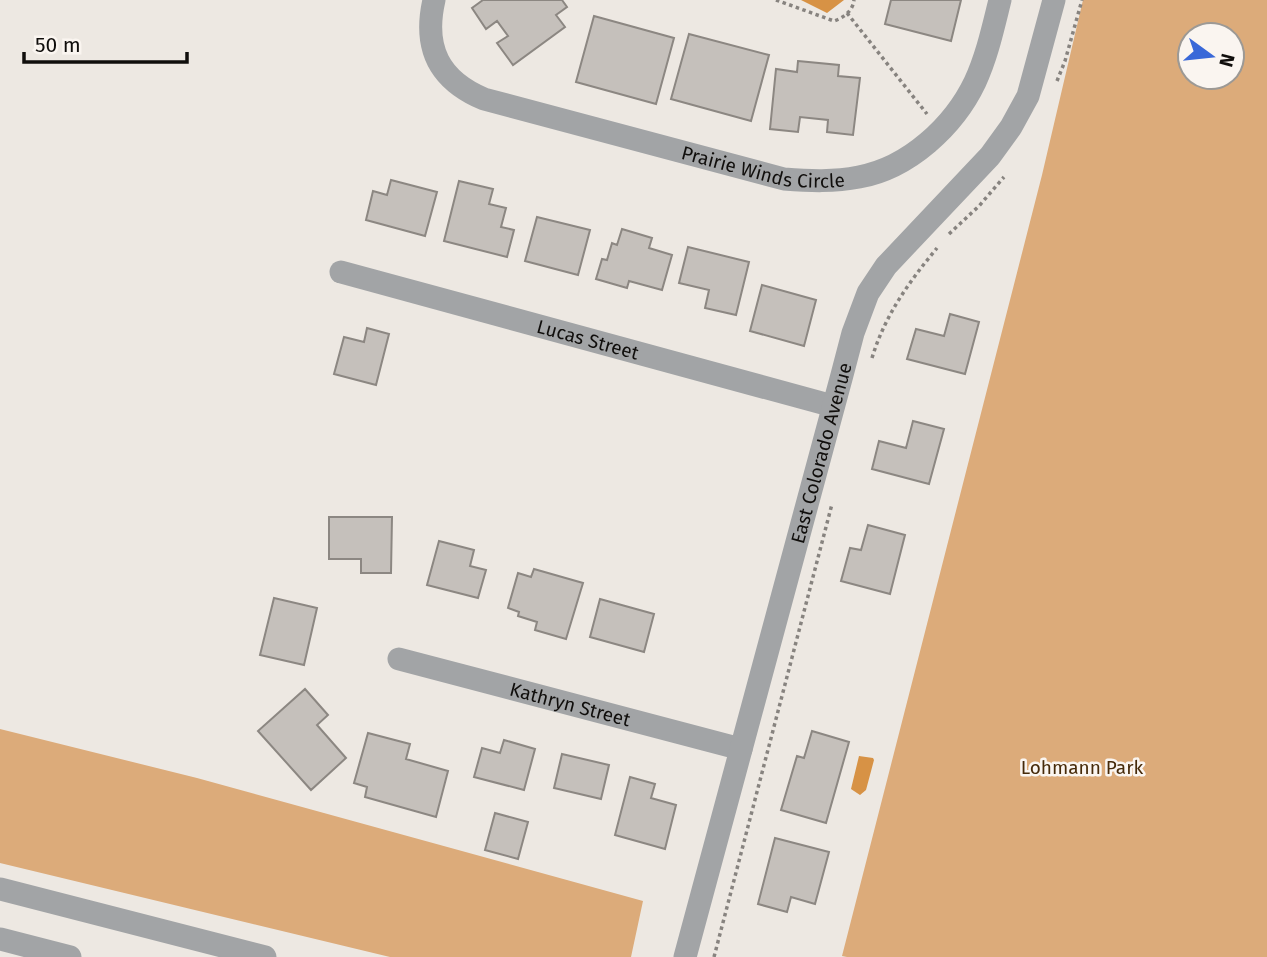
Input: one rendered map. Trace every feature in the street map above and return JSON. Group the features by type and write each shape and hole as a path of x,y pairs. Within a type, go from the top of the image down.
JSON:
{"street":[{"name":"Prairie Winds Circle","path":"434,0 430,18 430,40 443,69 465,91 484,99 784,179 820,182 861,177 888,167 911,155 934,137 958,110 975,82 1000,0"},
{"name":"East Colorado Avenue","path":"685,957 853,333 868,293 886,266 990,156 1011,127 1028,96 1054,0"},
{"name":"Lucas Street","path":"341,272 834,406"},
{"name":"Kathryn Street","path":"399,659 741,749"},
{"path":"0,889 265,957"},
{"path":"0,939 70,957"}],"path":[{"path":"776,0 834,21 844,18 854,0"},
{"path":"1055,87 1082,0"},
{"path":"847,13 930,118"},
{"path":"870,362 890,312 916,273 941,242 979,206 1007,172"},
{"path":"714,957 833,501"}],"green space":[{"name":"Lohmann Park","path":"1083,0 1267,0 1267,957 842,956 1042,175"},
{"path":"0,729 197,778 643,901 631,957 390,957 0,863"}],"shaded area":[{"path":"801,0 844,0 827,13"},
{"path":"859,756 874,760 866,790 860,795 851,789"}],"building":[{"path":"483,0 562,0 567,7 556,15 565,27 513,65 497,43 508,36 497,21 486,29 472,8"},
{"path":"891,0 961,0 951,41 885,24"},
{"path":"594,16 674,38 656,104 576,82"},
{"path":"689,34 769,55 751,121 671,99"},
{"path":"798,61 839,65 838,76 860,78 853,135 827,132 828,120 800,117 798,132 770,129 776,69 797,72"},
{"path":"391,180 437,192 425,236 366,220 373,191 387,195"},
{"path":"459,181 493,189 489,204 506,208 501,227 514,230 507,257 444,241"},
{"path":"537,217 590,230 578,275 525,261"},
{"path":"622,229 652,238 649,248 672,255 662,290 629,281 627,288 596,279 602,259 607,260 612,243 617,245"},
{"path":"688,247 749,262 736,315 705,308 709,290 679,283"},
{"path":"762,285 816,300 804,346 750,331"},
{"path":"950,314 979,322 965,374 907,359 916,329 944,336"},
{"path":"367,328 389,334 376,385 334,374 344,337 364,342"},
{"path":"913,421 944,429 929,484 872,469 879,441 906,448"},
{"path":"329,517 392,517 391,573 361,573 361,559 329,559"},
{"path":"868,525 905,535 890,594 841,581 850,548 861,550"},
{"path":"439,541 474,550 470,566 486,570 478,598 427,585"},
{"path":"534,569 583,583 566,639 535,630 537,622 518,616 519,612 508,608 518,573 531,577"},
{"path":"274,598 317,608 304,665 260,655"},
{"path":"600,599 654,614 644,652 590,637"},
{"path":"305,689 328,715 317,725 346,758 311,790 258,731"},
{"path":"812,731 849,742 826,823 781,810 797,756 804,758"},
{"path":"368,733 410,744 406,759 448,771 436,817 365,797 367,787 354,783"},
{"path":"504,740 535,749 524,790 474,777 482,748 500,753"},
{"path":"562,754 609,765 601,799 554,788"},
{"path":"630,777 655,784 651,798 676,805 665,849 615,835"},
{"path":"495,813 528,822 518,859 485,850"},
{"path":"775,838 829,852 815,904 791,897 787,912 758,904"}]}
